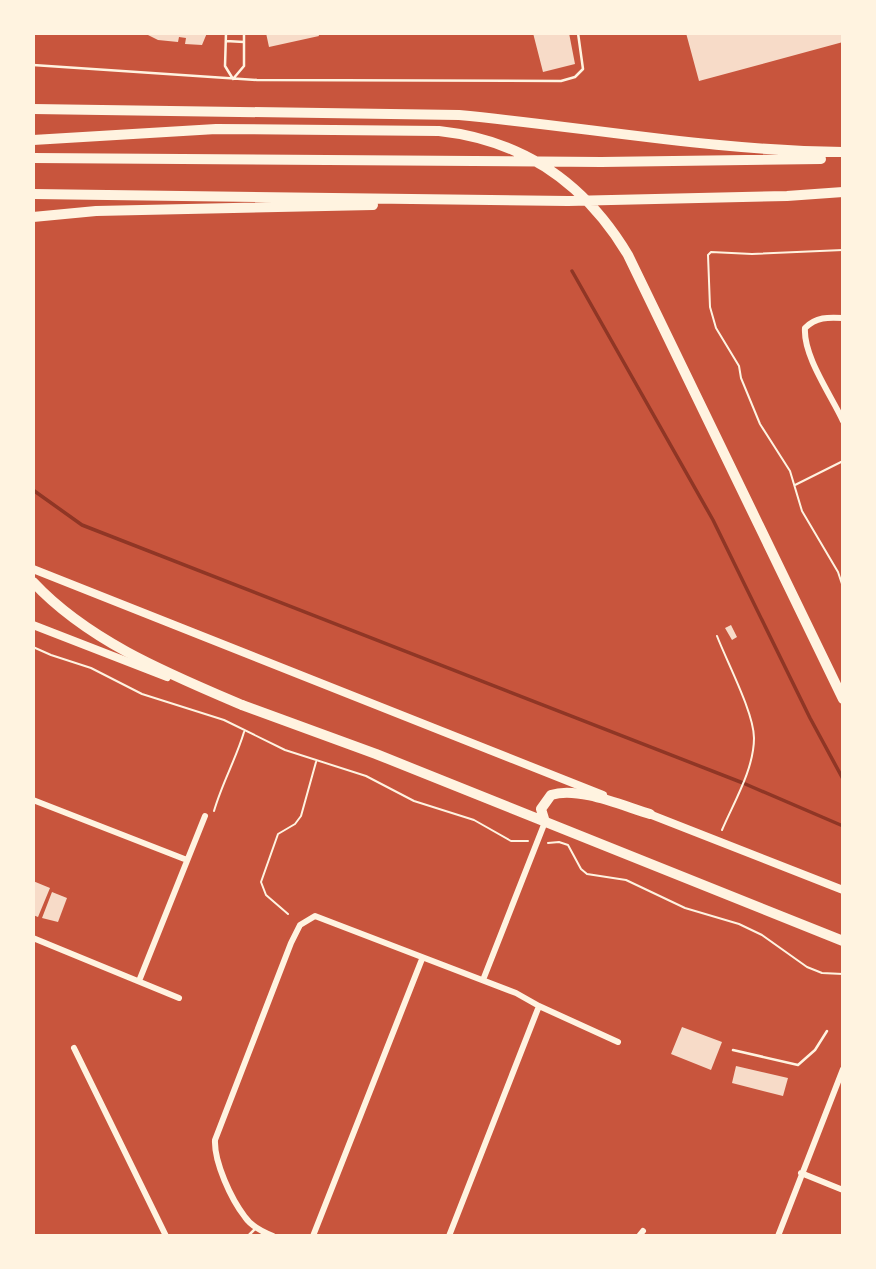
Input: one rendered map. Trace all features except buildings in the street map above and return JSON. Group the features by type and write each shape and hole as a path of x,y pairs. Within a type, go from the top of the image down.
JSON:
{"highway":[{"path":"33,108 459,115 650,139 843,152"},
{"path":"33,140 216,129 411,130 460,133 478,137 530,158 554,172 584,197 608,224 628,255 843,699"},
{"path":"33,158 601,162 843,158"},
{"path":"33,217 96,211 787,196 843,192"},
{"path":"33,194 568,201"},
{"path":"33,582 63,609 128,652 242,705"}],"main road":[{"path":"33,569 843,890"},
{"path":"33,625 376,754 843,941"},
{"path":"545,822 541,810 551,795 561,791 650,814"}],"street":[{"path":"843,318 813,320 805,328 804,338 843,421"},
{"path":"33,800 187,860"},
{"path":"139,981 205,816"},
{"path":"483,981 545,822"},
{"path":"273,1236 256,1228 246,1219 214,1155 215,1140 291,943 300,925 315,916 516,993 618,1042"},
{"path":"33,938 178,998"},
{"path":"313,1236 422,958"},
{"path":"449,1236 539,1006"},
{"path":"74,1048 166,1236"},
{"path":"778,1236 843,1069"},
{"path":"801,1173 843,1190"}],"lane":[{"path":"226,33 225,65 233,79"},
{"path":"233,79 244,66 244,33"},
{"path":"33,65 233,79 562,81 575,77 583,69 578,33"},
{"path":"226,41 244,42"},
{"path":"733,1051 798,1065 815,1050 827,1031"},
{"path":"248,1236 256,1228"}],"path":[{"path":"843,250 708,255 713,320 739,366 741,378 760,424 790,471 802,511 838,572 843,587"},
{"path":"795,485 843,461"},
{"path":"717,636 750,718 754,738 743,783 717,840"},
{"path":"33,647 91,668 142,694 209,714 285,750 366,776 414,801 474,820 511,841 559,842 568,845 581,869 587,874 626,880 685,908 739,924 762,935 807,967 822,973 843,974"},
{"path":"205,816 214,812 245,731"},
{"path":"289,914 265,895 261,882 278,835 295,824 301,816 317,760"}],"waterway":[{"path":"572,271 713,520 810,718 843,779"},
{"path":"33,490 82,525 743,783 843,826"}]}
